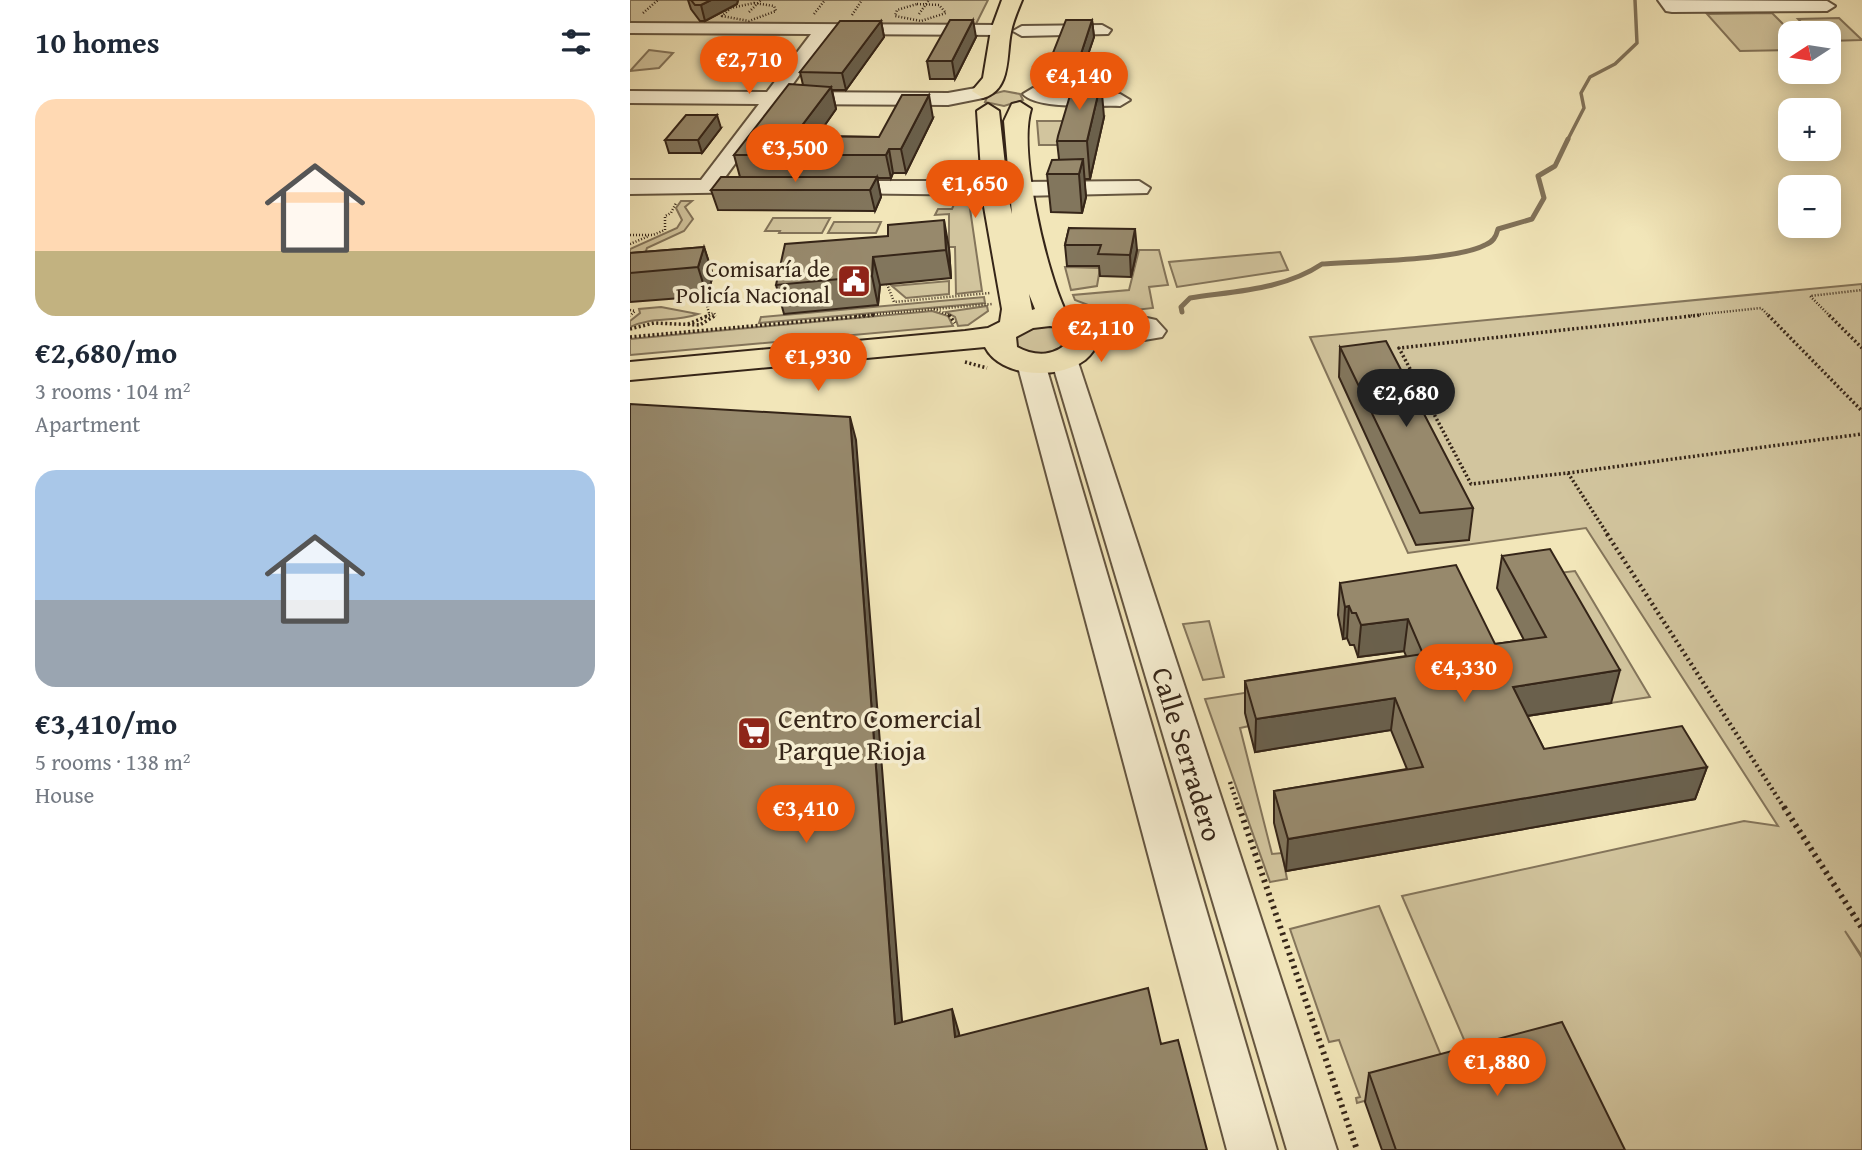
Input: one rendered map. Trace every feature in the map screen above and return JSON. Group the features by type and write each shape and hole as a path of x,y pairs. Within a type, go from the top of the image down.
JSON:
{"main road":[{"name":"Calle Serradero","path":"1012,0 1012,30 1023,91 1016,121 1021,189 1044,300 1053,317 1035,338 1017,309 980,100 994,79 1012,30 1030,0"},
{"path":"980,100 1023,91"},
{"path":"630,371 965,340 1035,338"},
{"path":"630,384 965,353 1035,338"}],"street":[{"path":"1666,0 1672,7 1827,6"},
{"path":"630,46 639,28 1102,30"},
{"path":"707,187 824,29"},
{"path":"1023,91 1065,99 1120,100"},
{"path":"630,97 980,100"},
{"path":"630,187 774,187"},
{"path":"815,188 995,188"},
{"path":"1021,189 1139,188"},
{"name":"Calle Serradero","path":"1035,338 1252,1150"},
{"name":"Calle Serradero","path":"1035,338 1067,377 1312,1150"}],"path":[{"path":"630,244 665,230 665,216 671,213 677,200"},
{"path":"630,234 653,235"},
{"path":"887,284 894,302 993,293 1035,338"},
{"path":"1862,290 1810,296 1862,348"},
{"path":"630,329 654,323 696,326 713,320 717,316 710,313 707,306 718,302 725,292"},
{"path":"1862,411 1762,309 1399,348 1471,484 1862,434"},
{"path":"630,310 635,311 630,316"},
{"path":"688,324 710,313"},
{"path":"630,337 1035,338"},
{"path":"1567,473 1862,928"}],"shaded area":[{"path":"630,0 988,0 974,28 630,27"},
{"path":"1772,13 1780,21 1778,50 1740,51 1707,14"},
{"path":"1839,18 1862,40 1841,41 1841,21 1798,19"},
{"path":"649,50 673,53 659,68 630,71"},
{"path":"784,51 769,72 743,68 753,54"},
{"path":"1004,91 1020,94 1023,100 1004,106 985,102 988,95"},
{"path":"1037,121 1070,121 1063,145 1039,145"},
{"path":"681,201 692,201 685,207 693,219 684,231 647,248 645,254 630,255 630,249 677,228 682,220 676,208"},
{"path":"955,202 969,202 982,291 956,294 955,247 949,247 949,214 935,215 938,209 952,209"},
{"path":"773,218 830,218 822,233 765,231"},
{"path":"834,222 881,222 876,233 828,233"},
{"path":"1139,250 1159,250 1168,285 1149,287 1153,308 1109,313 1075,300 1073,295 1129,290"},
{"path":"1280,252 1288,270 1177,287 1169,262"},
{"path":"1065,267 1100,268 1097,286 1071,290"},
{"path":"949,281 949,294 906,298 892,286"},
{"path":"1862,284 1862,956 1845,931 1862,958 1862,1150 1599,1150 1478,1072 1402,896 1744,821 1778,826 1586,528 1408,553 1310,337"},
{"path":"984,297 985,303 759,323 761,317"},
{"path":"987,306 988,311 968,325 958,326 955,317 946,312"},
{"path":"661,307 698,314 630,327 630,321 640,313 639,309"},
{"path":"932,311 948,316 953,326 630,355 630,339"},
{"path":"1050,324 1066,329 1073,338 1067,348 1041,356 1017,349 1014,339 1023,330"},
{"path":"1575,571 1650,697 1611,703 1541,575"},
{"path":"1209,621 1224,677 1203,680 1183,624"},
{"path":"1270,689 1249,726 1240,728 1272,854 1282,853 1287,879 1270,882 1205,699"},
{"path":"1379,906 1450,1077 1357,1103 1356,1098 1360,1097 1339,1040 1329,1042 1290,929"}],"building":[{"path":"691,0 711,0 695,5"},
{"path":"950,20 973,20 952,61 927,61"},
{"path":"1066,20 1092,20 1078,63 1049,63"},
{"path":"840,21 881,21 842,73 800,72"},
{"path":"1074,82 1101,82 1087,141 1057,141 1058,136"},
{"path":"789,84 831,87 794,136 879,137 902,95 929,95 901,149 889,149 886,155 734,155"},
{"path":"686,115 717,115 698,140 665,140"},
{"path":"1083,159 1079,174 1047,174 1052,160"},
{"path":"721,177 877,177 870,190 711,190"},
{"path":"944,220 946,250 873,257 872,276 776,285 785,244 888,236 888,225"},
{"path":"1069,228 1135,229 1130,255 1098,254 1101,245 1065,245"},
{"path":"704,247 698,267 630,273 630,253"},
{"path":"1386,341 1473,508 1420,513 1340,347"},
{"name":"Centro Comercial Parque Rioja","path":"630,404 850,417 895,1024 952,1009 955,1037 1148,988 1161,1044 1178,1040 1207,1150 630,1150"},
{"path":"1550,549 1620,670 1513,687 1544,749 1682,726 1707,767 1288,839 1274,791 1423,767 1395,698 1256,719 1245,681 1423,654 1408,619 1361,625 1356,613 1352,613 1349,606 1345,607 1340,583 1456,565 1495,644 1546,637 1502,556"},
{"path":"1562,1022 1625,1150 1396,1150 1369,1073"}],"waterway":[{"path":"1568,140 1584,108 1581,93 1590,77 1615,64 1637,43 1635,0"},
{"path":"1182,312 1181,307 1190,298 1275,284 1307,273 1322,264 1430,257 1471,250 1488,244 1494,239 1498,229 1532,219 1544,198 1538,176 1555,166 1568,140"}],"place":[{"name":"Comisaría de Policía Nacional","path":"854,281"},
{"name":"Centro Comercial Parque Rioja","path":"754,733"}]}
